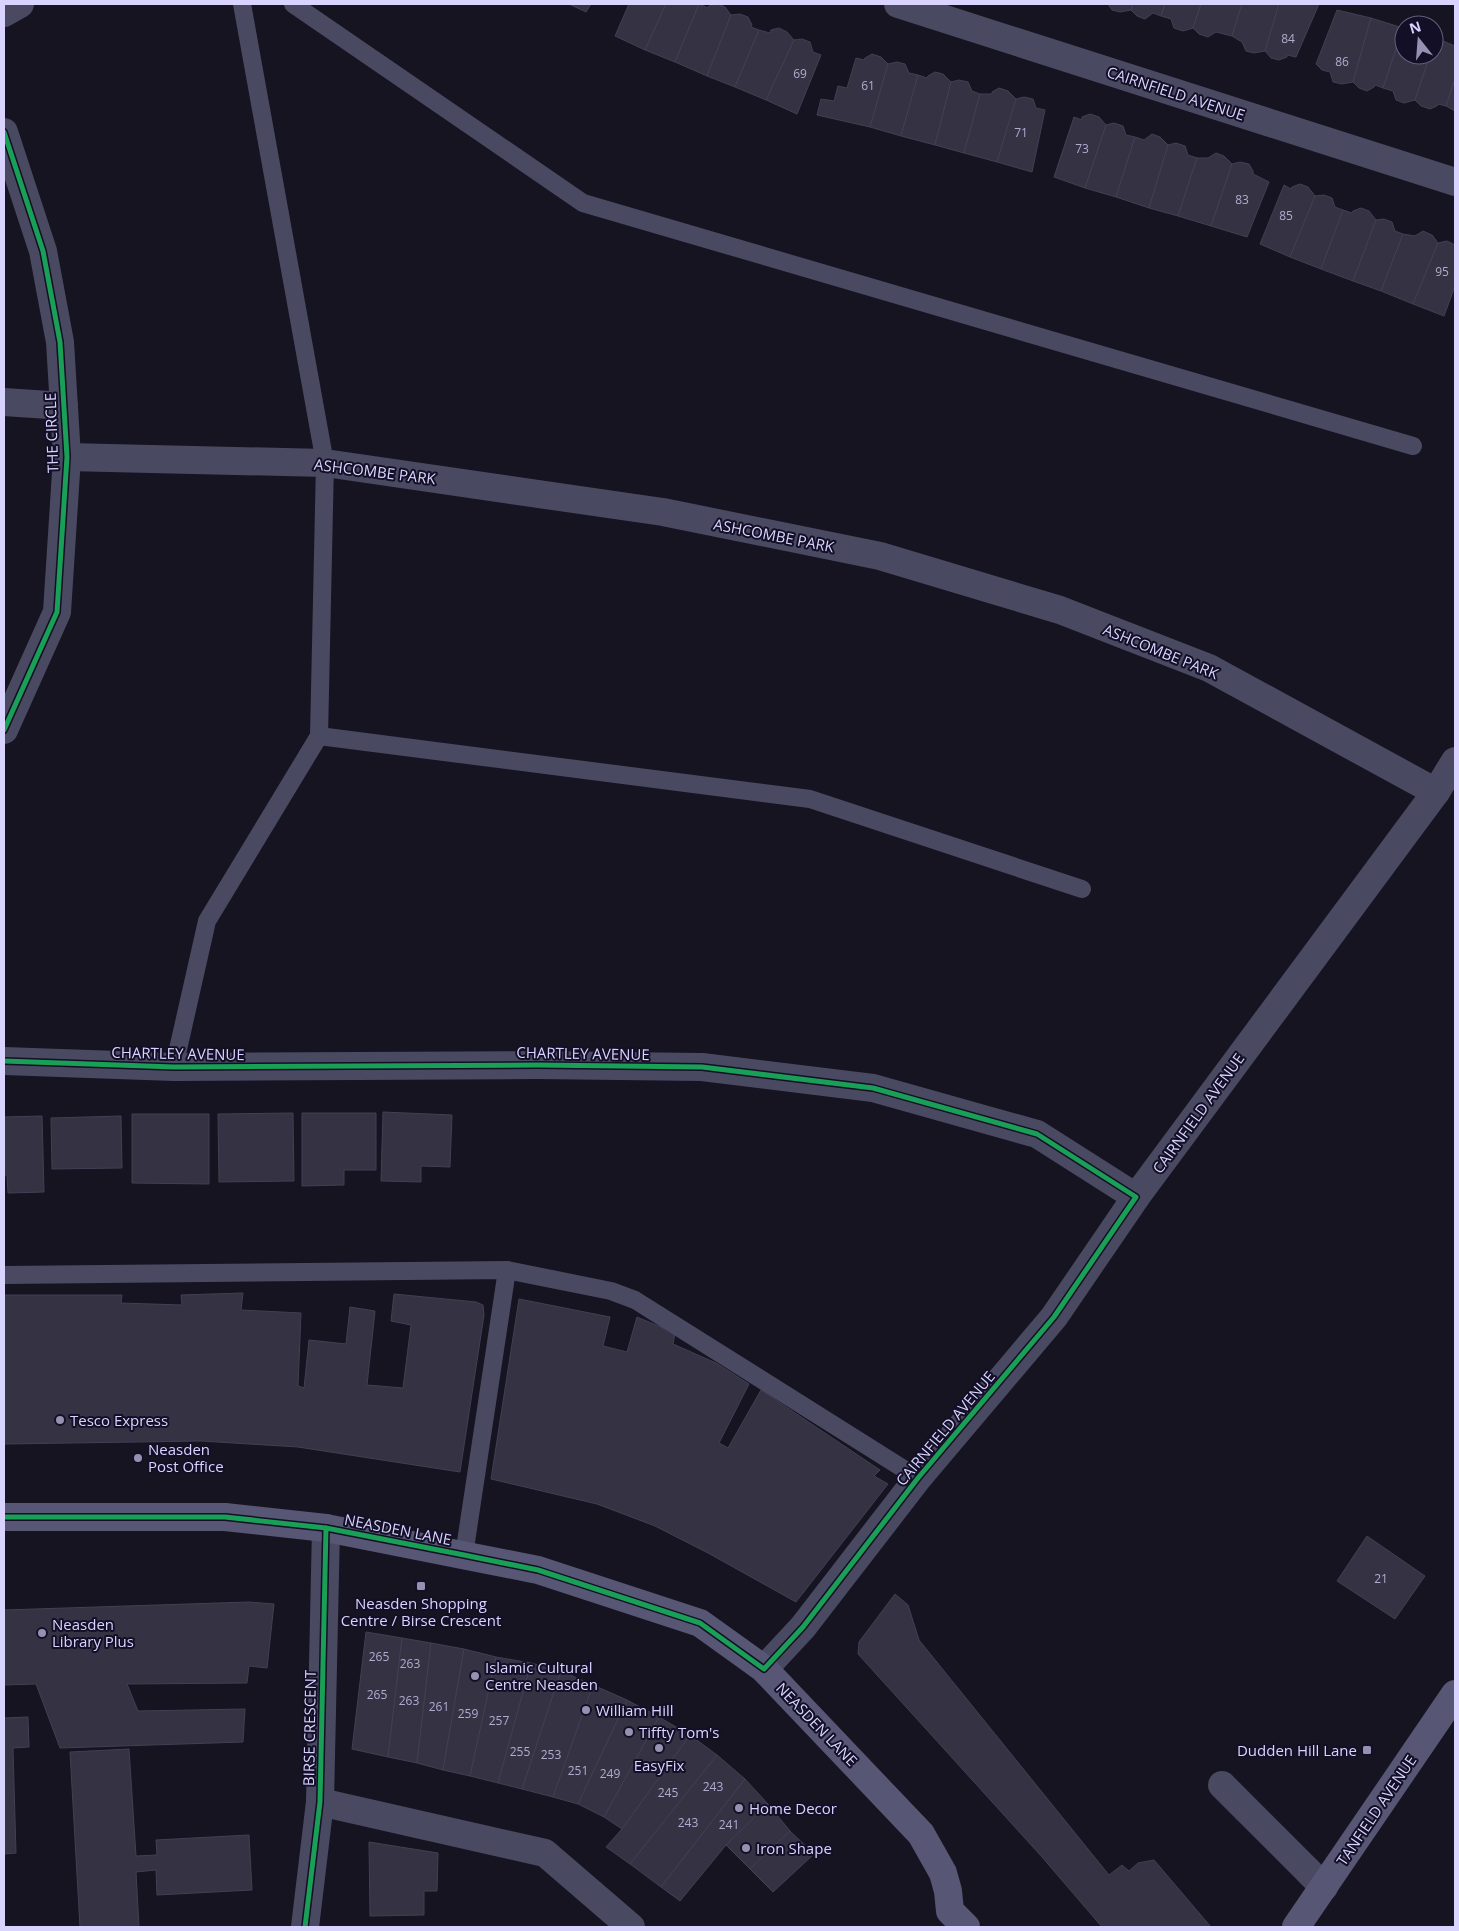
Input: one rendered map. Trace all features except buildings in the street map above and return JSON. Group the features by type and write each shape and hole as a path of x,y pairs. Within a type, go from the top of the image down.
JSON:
{"street":[{"path":"4,13 20,4"},
{"name":"CAIRNFIELD AVENUE","path":"898,4 1455,182"},
{"name":"THE CIRCLE","path":"4,132 43,251 60,342 66,456 57,612 4,730"},
{"path":"4,402 64,406"},
{"name":"ASHCOMBE PARK","path":"66,456 324,463 663,512 880,556 1060,610 1209,668 1436,792"},
{"name":"CAIRNFIELD AVENUE","path":"764,1669 803,1627 918,1478 1054,1317 1136,1197 1436,792 1455,761"},
{"name":"CHARTLEY AVENUE","path":"4,1062 174,1067 537,1064 702,1067 873,1088 1037,1134 1136,1197"},
{"name":"NEASDEN LANE","path":"4,1518 225,1517 326,1528 538,1570 700,1623 764,1669 922,1834 943,1873 948,1891 952,1922"},
{"name":"BIRSE CRESCENT","path":"304,1927 320,1802 326,1528"},
{"name":"TANFIELD AVENUE","path":"1296,1927 1455,1694"},
{"path":"1222,1785 1324,1887"},
{"path":"320,1802 545,1853 631,1927"}],"lane":[{"path":"174,1067 207,921 319,736 324,463 242,4"},
{"path":"293,4 583,203 1413,446"},
{"path":"319,736 810,799 1082,889"},
{"path":"464,1555 507,1270"},
{"path":"4,1275 507,1270 611,1290 635,1300 918,1478"}],"cycle path":[{"path":"4,132 43,251 60,342 67,457 57,612 4,730"},
{"path":"4,1061 174,1067 537,1065 702,1067 873,1088 1037,1134 1136,1197 1054,1317 918,1478 803,1627 764,1669 700,1623 538,1570 464,1555 326,1528 225,1517 4,1517"},
{"path":"305,1927 320,1802 326,1528"}],"place":[{"name":"Tesco Express","path":"60,1420"},
{"name":"Neasden Post Office","path":"138,1458"},
{"name":"Neasden Shopping Centre / Birse Crescent","path":"421,1586"},
{"name":"Neasden Library Plus","path":"42,1633"},
{"name":"Islamic Cultural Centre Neasden","path":"475,1676"},
{"name":"William Hill","path":"586,1710"},
{"name":"Tiffty Tom's","path":"629,1732"},
{"name":"EasyFix","path":"659,1748"},
{"name":"Dudden Hill Lane","path":"1367,1750"},
{"name":"Home Decor","path":"739,1808"},
{"name":"Iron Shape","path":"746,1848"}]}
